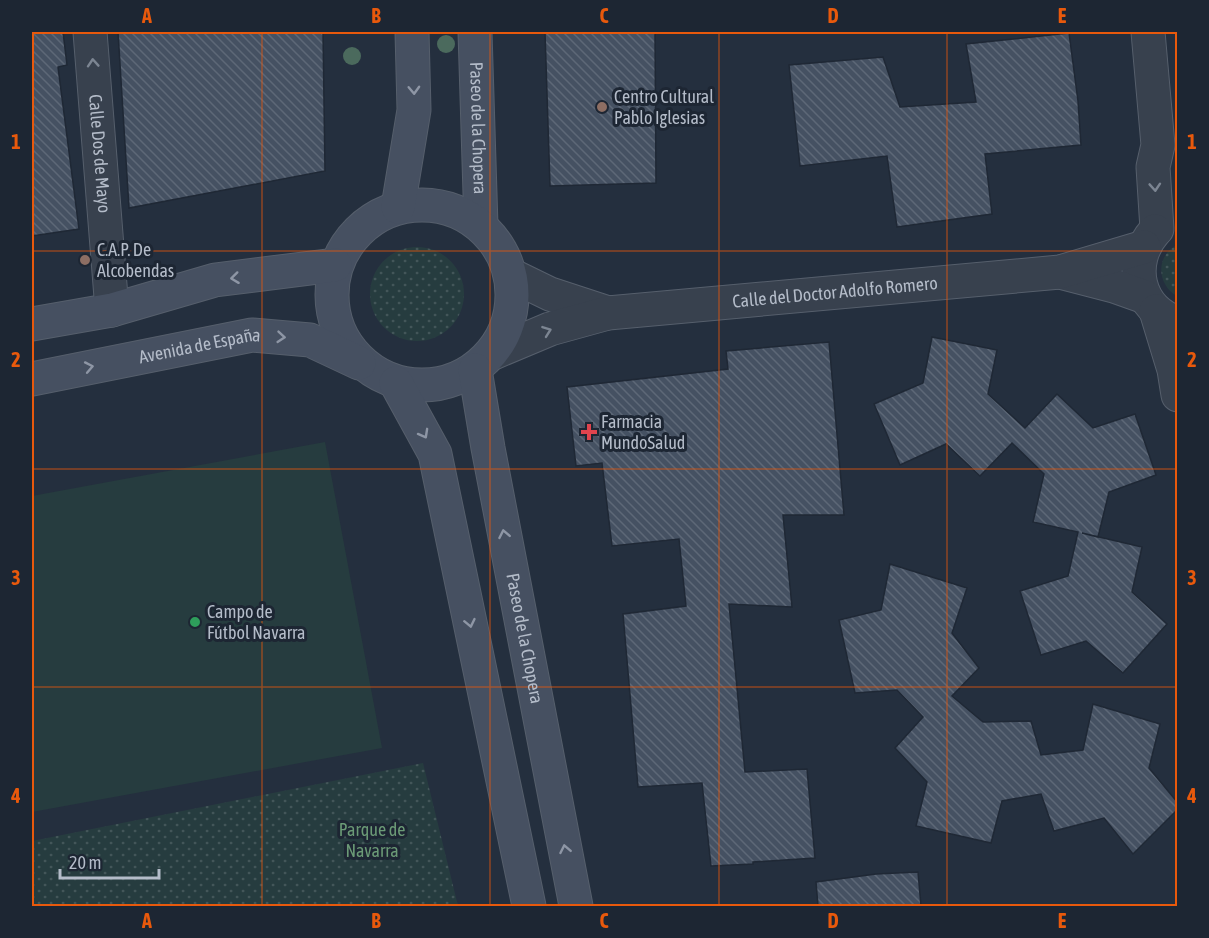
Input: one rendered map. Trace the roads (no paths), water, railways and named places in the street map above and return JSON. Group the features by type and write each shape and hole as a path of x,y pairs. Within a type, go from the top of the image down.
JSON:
{"main road":[{"path":"398,207 414,110 412,32"},
{"name":"Paseo de la Chopera","path":"475,32 482,226"},
{"path":"442,206 482,226 500,248 511,275 511,316 484,361 437,386 396,383 363,365 340,336 330,301 335,265 360,228 398,207 442,206"},
{"path":"32,324 112,310 215,280 335,265"},
{"name":"Avenida de España","path":"32,379 252,335 310,340 363,365"},
{"name":"Paseo de la Chopera","path":"484,361 488,448 576,906"},
{"path":"396,383 435,454 529,906"}],"street":[{"name":"Calle Dos de Mayo","path":"90,32 112,310"},
{"path":"1148,32 1158,145 1154,167 1160,232 1139,264 1139,281 1159,310 1178,395"},
{"path":"1158,145 1178,171"},
{"name":"Calle del Doctor Adolfo Romero","path":"608,312 1060,272 1160,232"},
{"name":"Calle del Doctor Adolfo Romero","path":"1060,272 1114,286 1159,310"},
{"path":"511,275 550,294 608,312"},
{"path":"484,361 550,329 608,312"}],"place":[{"name":"Centro Cultural Pablo Iglesias","path":"602,107"},
{"name":"C.A.P. De Alcobendas","path":"85,260"},
{"name":"Farmacia MundoSalud","path":"589,432"},
{"name":"Campo de Fútbol Navarra","path":"195,622"}],"park label":[{"name":"Parque de Navarra","path":"372,840"}]}
